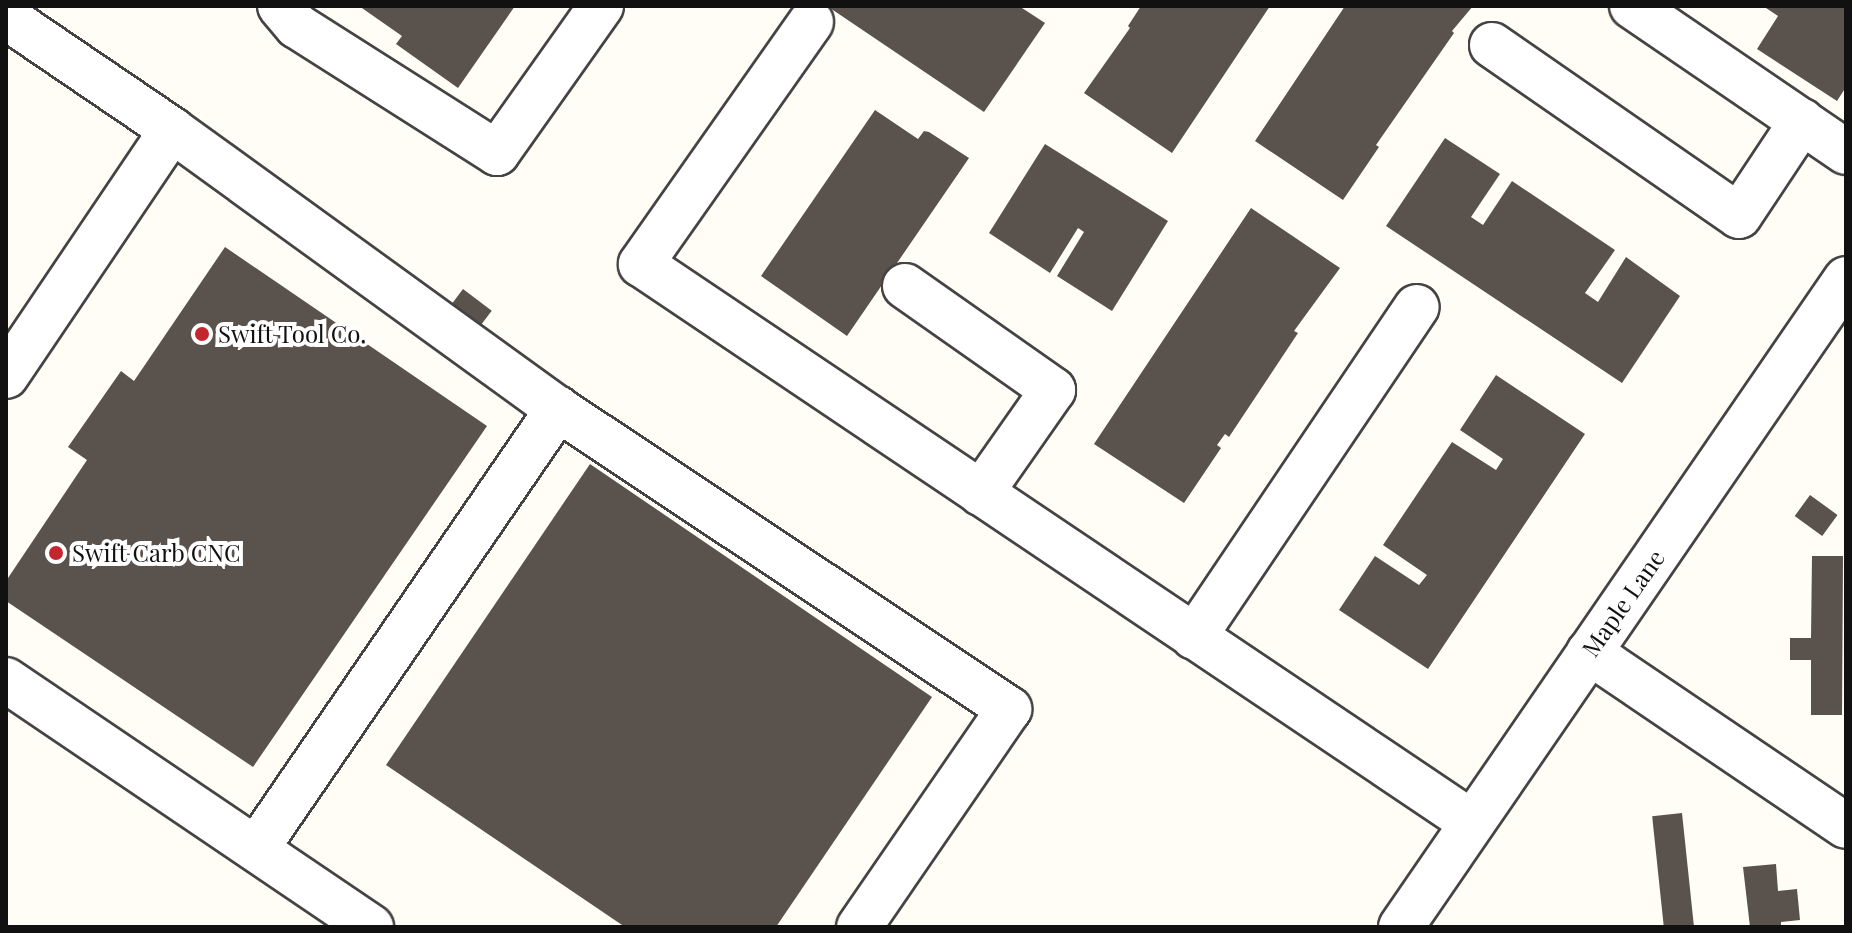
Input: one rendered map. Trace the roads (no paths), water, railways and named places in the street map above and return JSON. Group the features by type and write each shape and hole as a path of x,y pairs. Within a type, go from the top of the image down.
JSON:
{"street":[{"path":"280,6 297,26 497,153 601,6"},
{"path":"1632,6 1846,152"},
{"path":"6,17 172,130 558,409 1009,709 859,927"},
{"path":"811,22 641,264 1471,822"},
{"path":"1492,45 1739,216 1802,121"},
{"path":"6,376 172,130"},
{"name":"Maple Lane","path":"1405,926 1471,822 1846,279"},
{"path":"905,286 1053,390 981,493"},
{"path":"1194,637 1417,307"},
{"path":"256,849 558,409"},
{"path":"1589,652 1846,826"},
{"path":"6,680 371,927"}],"place":[{"name":"Swift Tool Co.","path":"202,334"},
{"name":"Swift Carb CNC","path":"56,553"}]}
